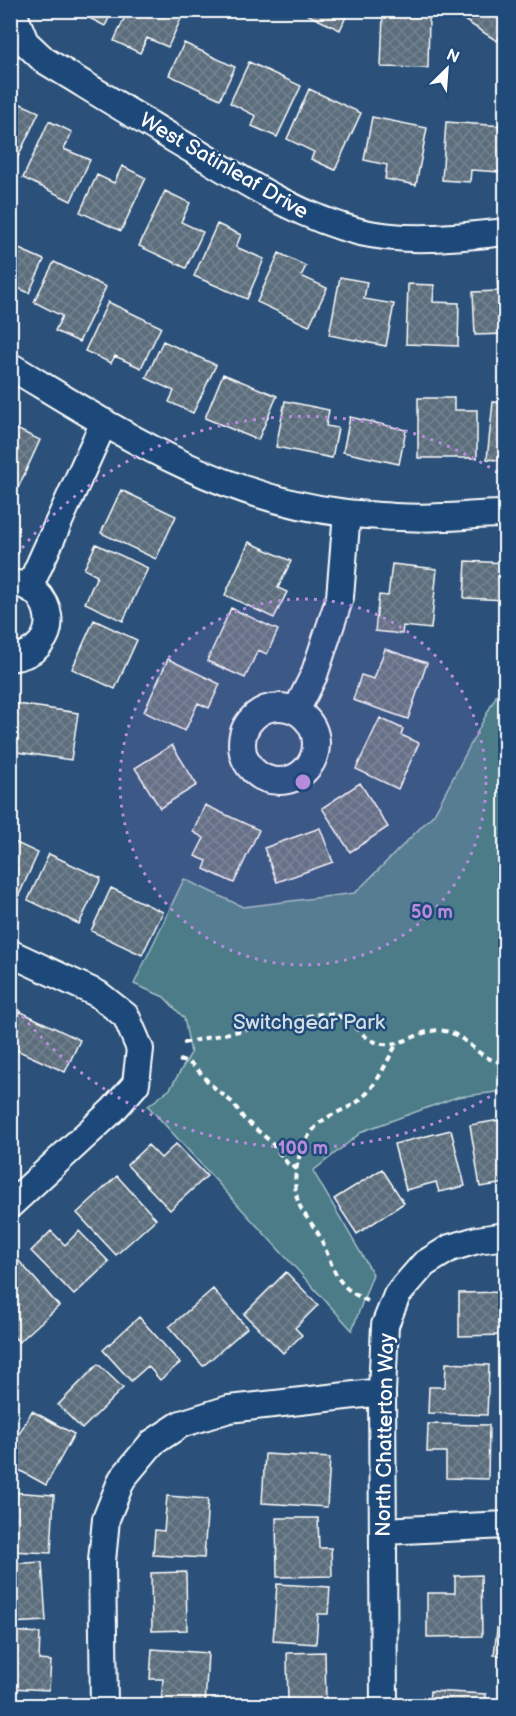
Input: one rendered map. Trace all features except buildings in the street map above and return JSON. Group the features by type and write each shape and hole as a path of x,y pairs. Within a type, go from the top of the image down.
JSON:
{"street":[{"name":"West Satinleaf Drive","path":"13,14 25,42 44,60 270,197 322,221 362,232 405,238 447,238 506,232"},
{"path":"10,366 168,459 225,483 288,503 347,513 409,518 506,514"},
{"path":"10,658 24,656 37,649 45,638 49,624 48,609 40,597 20,586 104,422"},
{"path":"296,711 314,675 340,597 347,513"},
{"path":"10,953 98,994 126,1016 140,1049 136,1084 113,1110 10,1205"},
{"name":"North Chatterton Way","path":"384,1706 382,1392 386,1324 397,1295 423,1264 450,1248 477,1240 506,1236"},
{"path":"104,1706 102,1560 106,1519 123,1479 152,1443 181,1424 229,1409 382,1392"},
{"path":"383,1531 506,1525"}],"path":[{"path":"183,1043 313,1014 326,1014 346,1020 364,1037 374,1042 396,1045 429,1030 450,1032 486,1057 506,1063"},
{"path":"368,1301 347,1290 336,1275 318,1233 303,1213 298,1200 297,1169 303,1147 313,1130 321,1122 362,1099 375,1082 396,1045"},
{"path":"179,1060 191,1064 199,1071 210,1084 233,1103 244,1119 270,1141 288,1164 297,1169"}],"green space":[{"name":"Switchgear Park","path":"505,679 505,1091 457,1097 363,1131 313,1171 373,1274 352,1330 148,1106 170,1089 191,1053 184,1018 164,997 134,984 184,879 243,907 355,893 434,814"}]}
